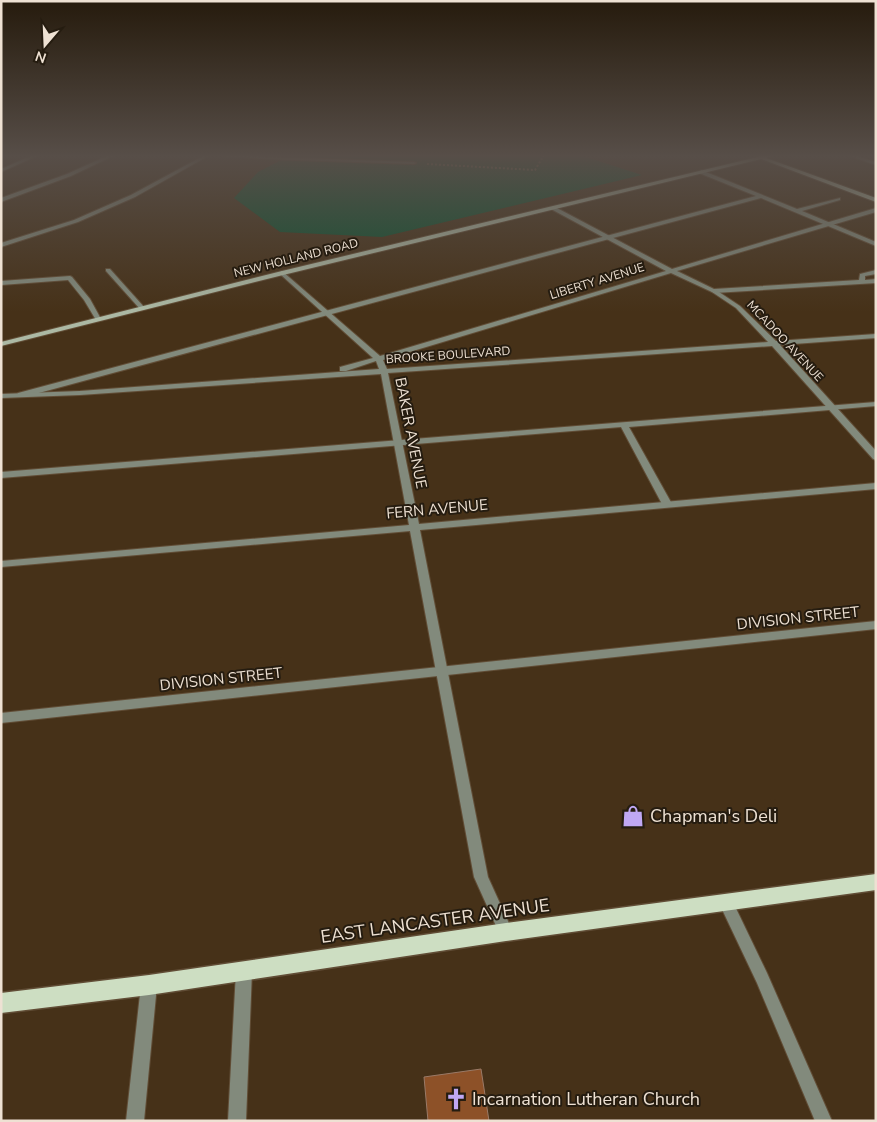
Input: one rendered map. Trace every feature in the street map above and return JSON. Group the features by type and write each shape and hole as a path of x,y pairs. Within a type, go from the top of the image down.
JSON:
{"main road":[{"name":"NEW HOLLAND ROAD","path":"1,344 282,273 553,208"},
{"name":"EAST LANCASTER AVENUE","path":"1,1003 244,971 506,932 876,882"}],"street":[{"path":"1,246 106,207"},
{"name":"BROOKE BOULEVARD","path":"22,395 718,207"},
{"path":"786,207 876,244"},
{"path":"797,212 812,207"},
{"name":"MCADOO AVENUE","path":"553,208 671,271 714,291 747,315 876,457"},
{"name":"LIBERTY AVENUE","path":"325,375 876,210"},
{"path":"108,270 142,308"},
{"path":"862,282 862,275 876,272"},
{"name":"BAKER AVENUE","path":"282,273 378,358 383,370 399,442 481,877 506,932"},
{"path":"1,283 70,278 87,298 98,320"},
{"path":"714,291 876,281"},
{"name":"BROOKE BOULEVARD","path":"1,396 80,393 876,336"},
{"path":"1,475 876,404"},
{"path":"623,424 667,504"},
{"name":"FERN AVENUE","path":"1,564 876,486"},
{"name":"DIVISION STREET","path":"1,718 876,625"},
{"path":"726,903 762,978 824,1121"},
{"path":"237,1121 244,971"},
{"path":"135,1121 148,984"}],"green space":[{"path":"247,207 506,207 382,237 280,232"}],"building":[{"name":"Incarnation Lutheran Church","path":"481,1069 489,1121 428,1121 424,1077"}],"place":[{"name":"Chapman's Deli","path":"633,816"},
{"name":"Incarnation Lutheran Church","path":"456,1099"}]}
